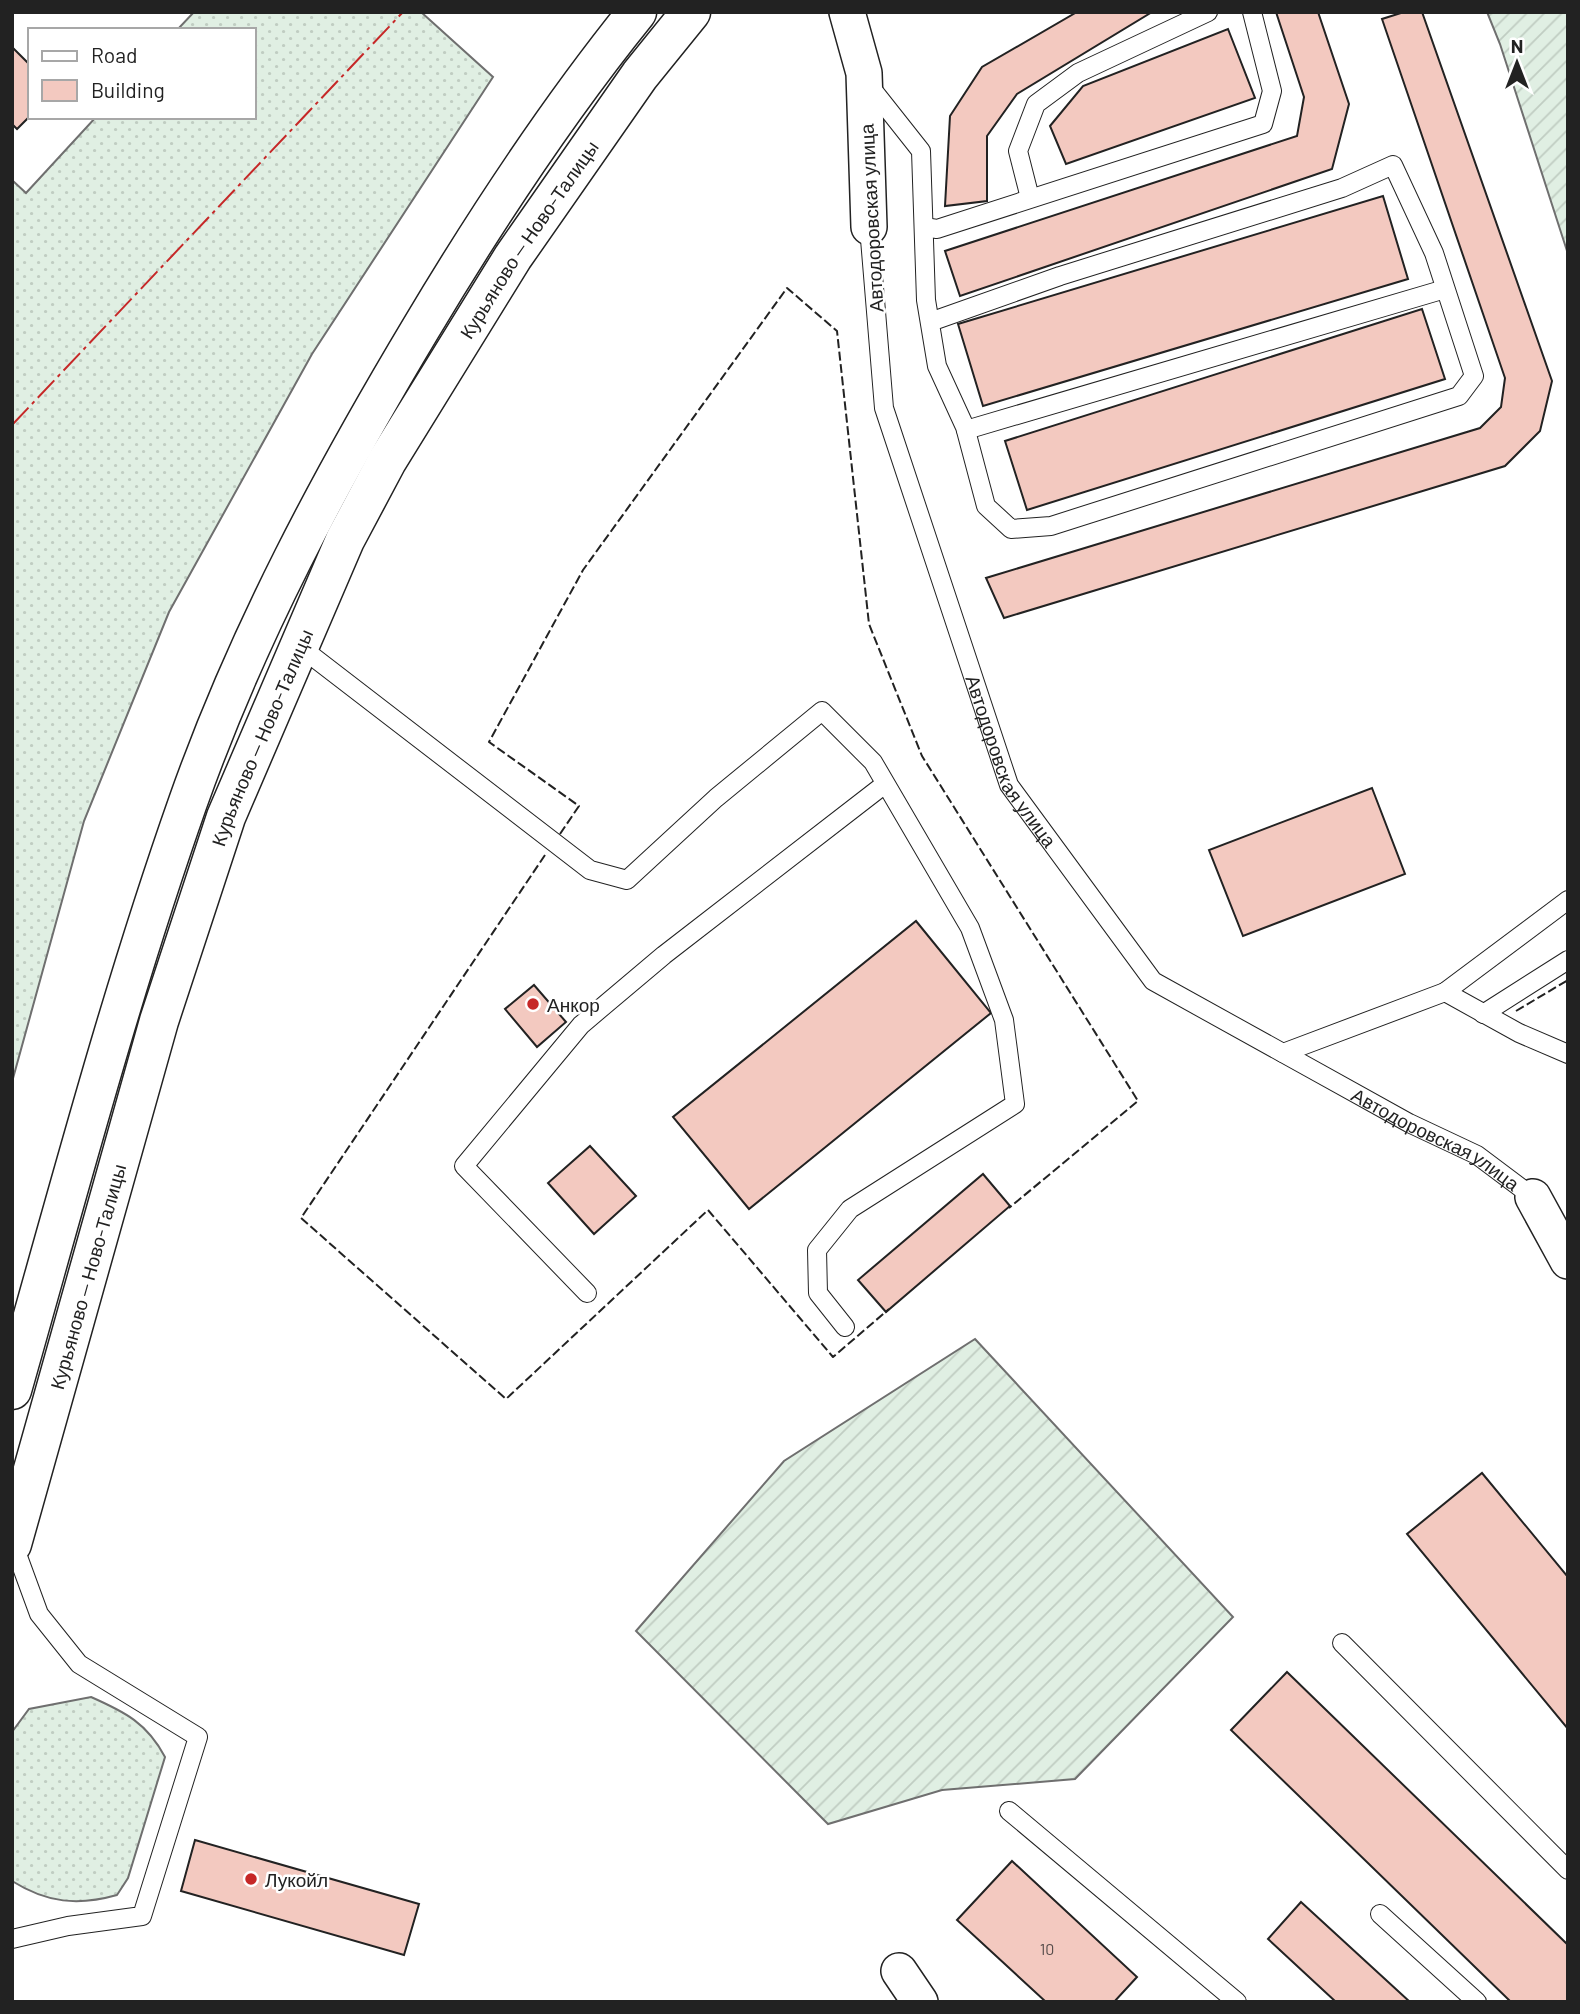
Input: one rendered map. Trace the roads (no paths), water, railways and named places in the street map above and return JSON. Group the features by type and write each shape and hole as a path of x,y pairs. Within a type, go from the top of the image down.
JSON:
{"main road":[{"name":"Курьяново — Ново-Талицы","path":"12,1390 118,1014 189,800 259,626 348,449 473,242 603,55 637,12"},
{"name":"Курьяново — Ново-Талицы","path":"12,1543 159,1021 226,817 345,540 394,449 513,257 640,75 691,12"}],"street":[{"name":"Автодоровская улица","path":"848,12 864,78 869,227"},
{"name":"Автодоровская улица","path":"1533,1197 1567,1257"},
{"path":"900,1971 920,2002"}],"lane":[{"path":"1030,198 1018,151 1036,104 1079,73 1208,12"},
{"path":"924,227 937,229 1264,124 1272,91 1252,12"},
{"path":"864,78 921,151 930,322 937,366 966,430 986,506 1011,529 1051,526 1459,396 1474,376 1434,253 1393,165 1342,188 1060,276 930,322"},
{"name":"Автодоровская улица","path":"869,227 884,408 1009,785 1153,981 1409,1123 1477,1155 1533,1197"},
{"path":"966,430 1445,289"},
{"path":"299,646 590,870 627,880 716,798 822,712 873,762 970,928 1004,1020 1015,1104 850,1209 817,1250 818,1293 845,1327"},
{"path":"587,1293 464,1166 582,1025 664,955 885,783"},
{"path":"1283,1053 1444,992 1568,900"},
{"path":"1483,1014 1568,960"},
{"path":"1444,992 1519,1033 1568,1054"},
{"path":"12,1543 39,1614 79,1664 198,1737 142,1916 68,1926 12,1939"},
{"path":"1342,1643 1567,1872"},
{"path":"1009,1811 1237,2002"},
{"path":"1380,1914 1477,2002"}],"place":[{"name":"Анкор","path":"533,1004"},
{"name":"Лукойл","path":"251,1879"}]}
